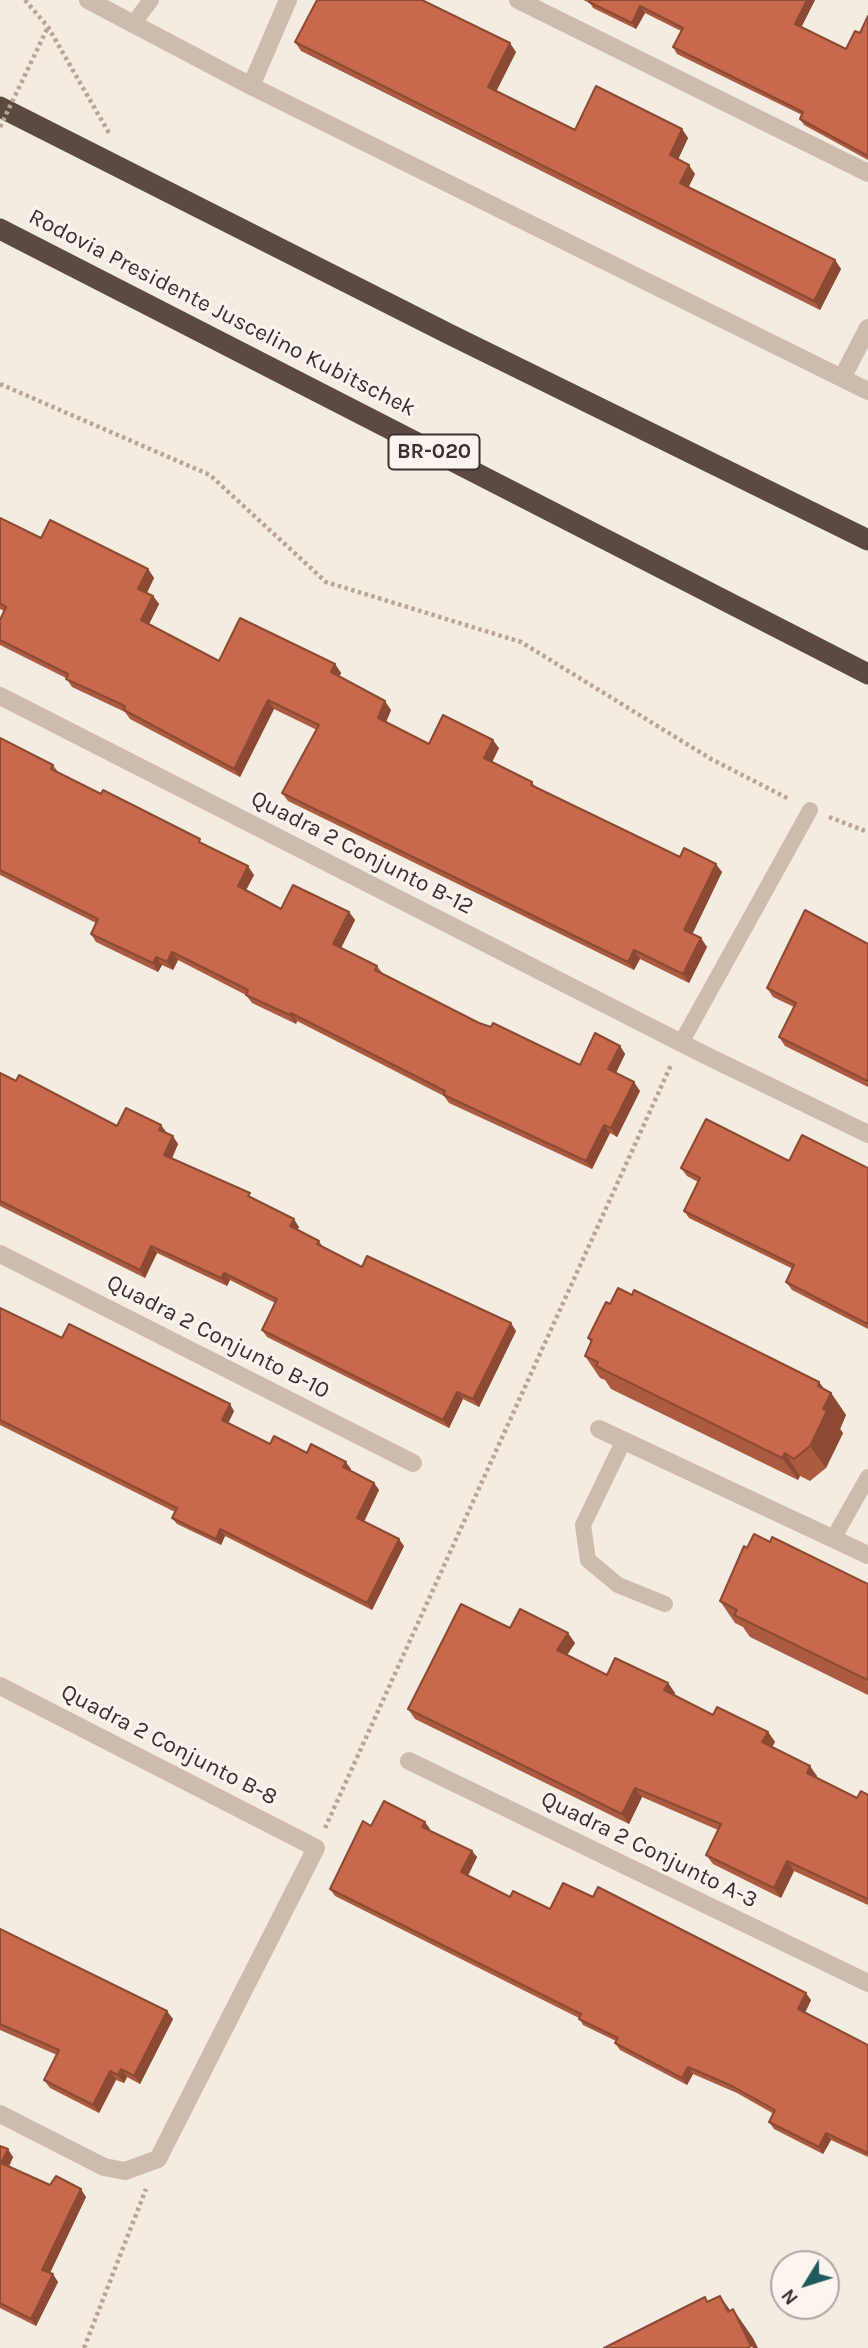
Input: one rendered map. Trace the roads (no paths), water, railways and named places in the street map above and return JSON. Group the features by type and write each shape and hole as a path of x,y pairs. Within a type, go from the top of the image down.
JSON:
{"highway":[{"path":"0,107 868,540"},
{"name":"Rodovia Presidente Juscelino Kubitschek","path":"0,229 868,674"}],"street":[{"path":"88,0 251,86 868,391"},
{"path":"251,86 288,0"},
{"path":"517,0 868,173"},
{"path":"842,378 868,328"},
{"name":"Quadra 2 Conjunto B-12","path":"0,696 681,1043 868,1134"},
{"name":"Quadra 2 Conjunto B-10","path":"0,1254 413,1464"},
{"path":"600,1429 868,1555"},
{"name":"Quadra 2 Conjunto B-8","path":"0,1686 316,1848 159,2159 125,2171 104,2167 0,2114"},
{"name":"Quadra 2 Conjunto A-3","path":"409,1761 868,1983"}],"lane":[{"path":"133,24 151,0"},
{"path":"681,1043 810,810"},
{"path":"624,1440 583,1525 588,1560 618,1585 665,1604"},
{"path":"833,1539 868,1477"}]}
